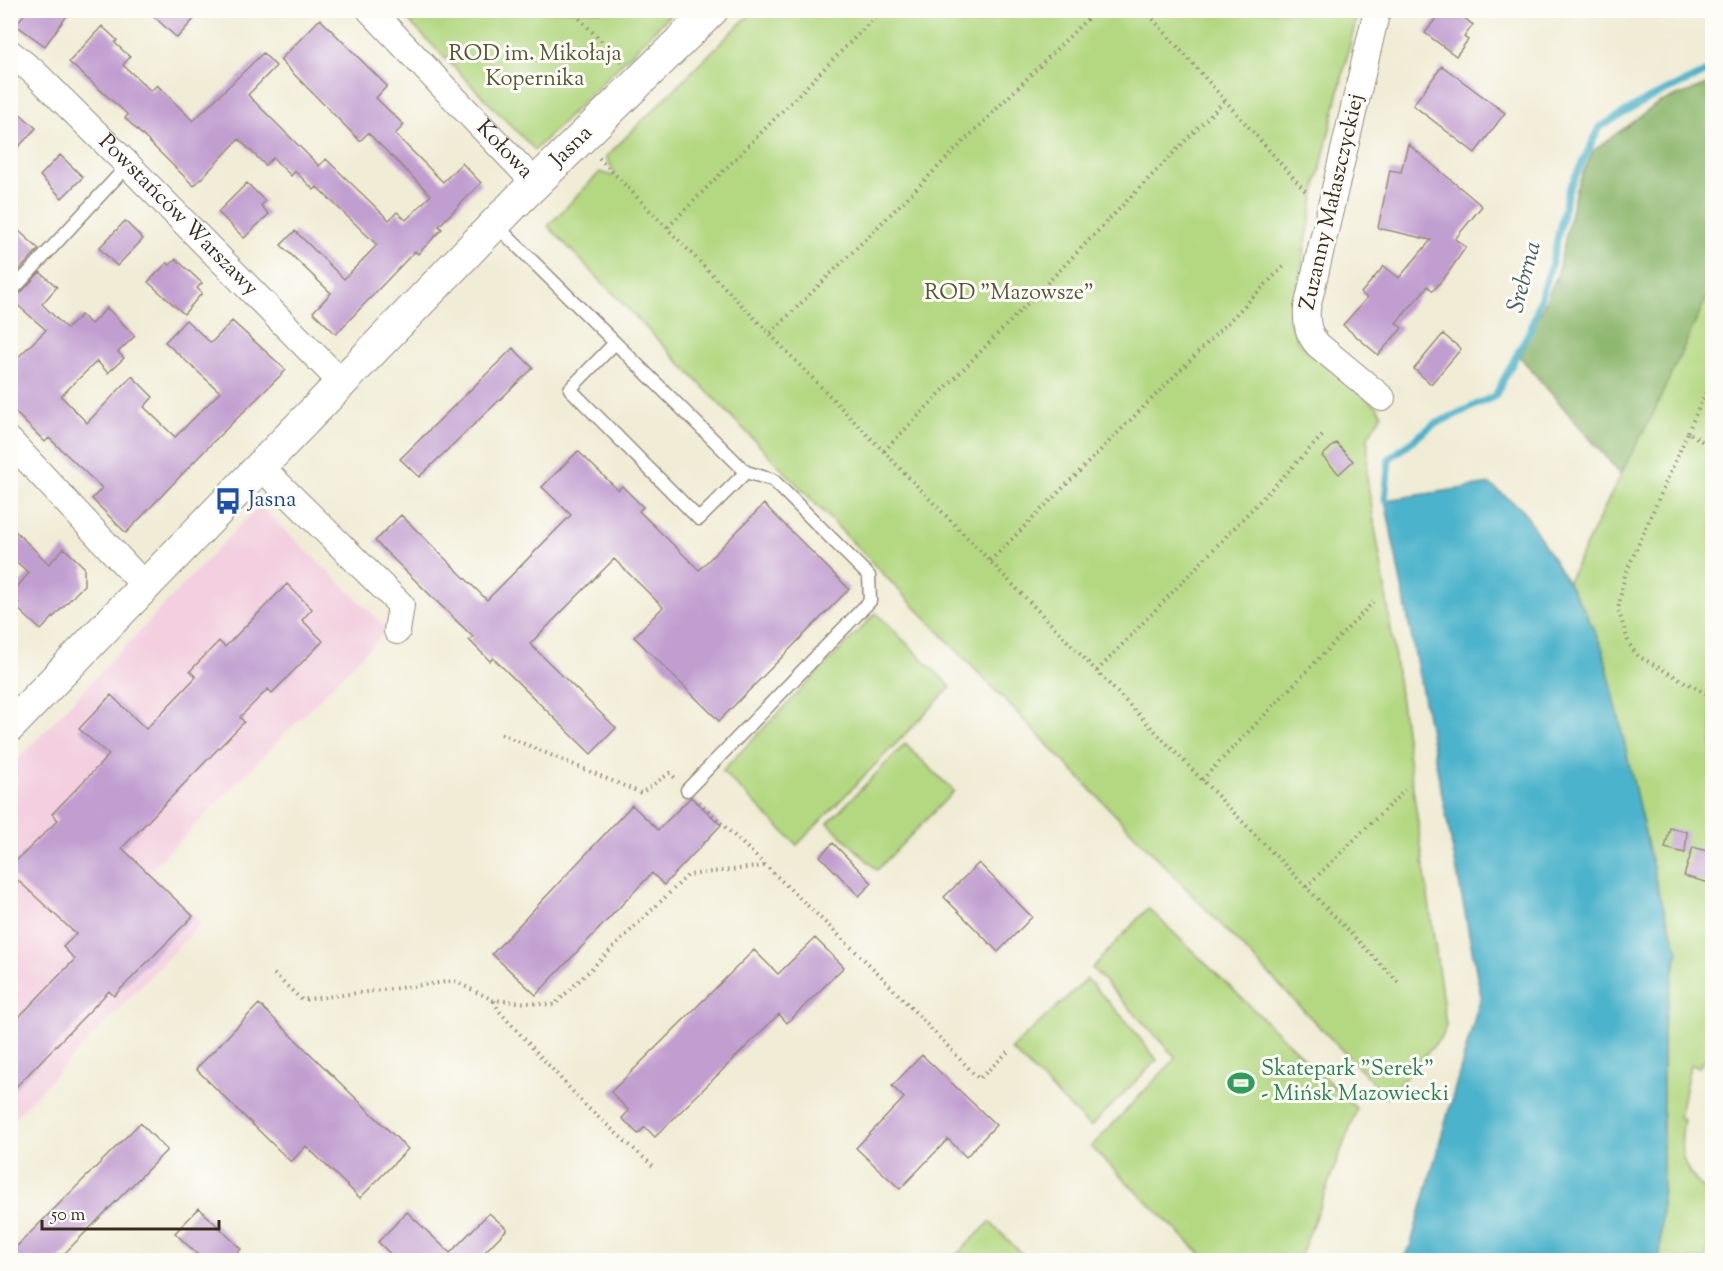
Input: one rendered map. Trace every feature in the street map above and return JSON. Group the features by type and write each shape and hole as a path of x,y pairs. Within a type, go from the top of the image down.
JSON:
{"street":[{"name":"Kołowa","path":"370,10 537,185"},
{"name":"Jasna","path":"10,726 495,224 712,10"},
{"name":"Zuzanny Małaszczyckiej","path":"1377,10 1307,308 1307,320 1310,336 1318,345 1382,398"},
{"name":"Powstańców Warszawy","path":"10,53 34,72 128,165 342,383"},
{"path":"10,441 145,586"},
{"path":"261,467 401,605 397,631"}],"lane":[{"path":"10,293 128,165"},
{"path":"495,224 746,472 773,480 869,576 870,601 687,790"},
{"path":"615,343 570,389 699,519 746,472"}],"path":[{"path":"571,10 622,63"},
{"path":"668,227 882,10"},
{"path":"771,333 1096,10"},
{"path":"1144,10 1307,193"},
{"path":"884,451 1224,101"},
{"path":"614,175 771,333 1401,986"},
{"path":"990,561 1284,266"},
{"path":"1713,378 1625,575 1618,609 1629,644 1638,656 1713,697"},
{"path":"1688,432 1713,448"},
{"path":"1097,671 1323,435"},
{"path":"1202,780 1374,602"},
{"path":"501,734 641,793 670,773 875,970 979,1079 1011,1049"},
{"path":"1306,887 1405,790"},
{"path":"274,974 302,1000 454,981 493,1000 554,1005 688,875 765,866"},
{"path":"493,1000 499,1011 586,1106 653,1166"}],"shaded area":[{"path":"259,505 388,629 149,872 201,923 11,1121 11,767"}],"green space":[{"name":"ROD im. Mikołaja Kopernika","path":"399,11 674,11 535,150"},
{"name":"ROD \"Mazowsze\"","path":"753,11 1358,11 1316,187 1291,324 1298,342 1377,407 1382,414 1368,437 1367,479 1386,594 1446,1025 1443,1035 1388,1098 548,226 600,172 613,176 615,174 606,157"},
{"path":"1712,83 1712,286 1652,416 1620,474 1520,357 1557,276 1576,189 1593,151 1658,103"},
{"path":"1712,286 1712,1051 1699,1067 1690,1065 1679,1118 1684,1120 1681,1144 1684,1162 1694,1179 1712,1196 1712,1227 1705,1260 1660,1260 1663,1178 1663,1029 1678,950 1659,895 1603,649 1567,584"},
{"path":"876,613 951,687 797,845 722,771"},
{"path":"905,744 954,791 877,870 828,823"},
{"name":"Skatepark \"Serek\" - Mińsk Mazowiecki","path":"1148,908 1357,1109 1299,1260 1207,1260 1091,1147 1176,1058 1092,968"},
{"path":"1087,979 1126,1021 1157,1060 1090,1127 1011,1049"},
{"path":"990,1222 1025,1257 1062,1260 951,1260"}],"water":[{"path":"1490,484 1523,510 1584,609 1603,649 1659,895 1678,950 1663,1029 1663,1178 1660,1260 1401,1260 1410,1247 1481,996 1385,500"}],"building":[{"path":"27,10 71,10 45,46 16,25"},
{"path":"147,10 202,10 177,38"},
{"path":"1442,10 1454,10 1473,25 1464,37 1468,40 1456,56 1425,33"},
{"path":"320,19 387,86 376,98 404,125 395,134 443,182 462,163 481,183 439,226 442,229 418,254 415,251 336,334 313,312 331,293 281,245 295,231 344,279 377,245 317,187 314,190 295,171 291,176 273,158 265,165 239,139 194,186 125,118 128,115 69,62 102,26 130,57 123,65 151,91 157,85 193,121 263,53 276,66 248,95 319,166 326,159 389,220 397,212 406,220 431,195 368,133 360,141 280,60"},
{"path":"1442,66 1505,113 1475,153 1413,105"},
{"path":"10,105 36,128 10,156"},
{"path":"1408,144 1482,206 1455,239 1466,247 1448,273 1433,291 1428,286 1396,323 1402,328 1378,355 1343,325 1367,298 1361,293 1384,266 1399,278 1431,240 1378,228 1390,170 1401,172"},
{"path":"60,155 83,177 62,198 40,176"},
{"path":"247,183 265,201 261,206 269,214 244,238 218,212"},
{"path":"125,221 143,239 117,266 99,248"},
{"path":"10,223 39,249 10,280"},
{"path":"176,259 202,283 197,288 202,293 184,314 148,282 167,263 170,265"},
{"path":"40,272 57,287 42,304 67,329 81,315 91,324 107,308 135,336 118,352 124,358 108,373 97,361 61,396 87,423 132,376 153,397 144,407 175,437 220,392 165,342 186,320 211,343 232,321 286,370 126,533 92,499 102,488 49,438 45,442 10,407 10,365 46,330 13,301"},
{"path":"1443,334 1461,349 1431,384 1414,369"},
{"path":"513,348 533,368 419,477 400,459"},
{"path":"1336,443 1353,461 1339,474 1322,456"},
{"path":"578,451 618,490 622,486 643,507 639,511 699,570 764,504 849,589 719,721 634,637 663,607 614,559 530,644 616,728 591,754 493,658 490,661 469,640 473,637 375,541 401,515 487,600 571,515 542,487"},
{"path":"10,526 49,564 64,548 84,567 84,585 41,630 16,607 19,603 10,595 29,573 10,556"},
{"path":"287,584 312,609 302,620 323,641 272,693 268,689 240,717 244,722 122,848 193,916 114,996 109,991 10,1093 10,1026 75,959 63,947 76,934 10,873 10,867 58,820 52,814 109,755 79,729 111,695 146,729 196,677 190,671 219,641 225,647"},
{"path":"691,797 721,825 664,885 652,873 536,995 492,954 632,805 658,830"},
{"path":"1670,828 1687,832 1685,853 1665,848"},
{"path":"833,843 872,883 859,896 820,856"},
{"path":"1693,847 1713,853 1713,884 1684,876"},
{"path":"979,863 1032,917 998,952 944,897"},
{"path":"815,938 844,967 787,1023 779,1014 655,1137 645,1127 638,1134 622,1118 629,1111 611,1092 754,950 778,974"},
{"path":"259,1004 408,1149 360,1198 306,1146 291,1162 196,1069"},
{"path":"922,1055 996,1125 966,1157 948,1139 900,1189 856,1148 904,1098 892,1086"},
{"path":"140,1123 167,1150 58,1260 10,1260 10,1253"},
{"path":"199,1208 241,1249 230,1260 203,1260 175,1233"},
{"path":"407,1212 450,1253 489,1213 507,1229 477,1260 397,1260 378,1242"}],"waterway":[{"name":"Srebrna","path":"1385,500 1389,459 1433,425 1495,396 1531,328 1552,263 1568,191 1600,127 1648,99 1707,72 1712,73"}],"place":[{"name":"Jasna","path":"228,501"},
{"name":"Skatepark \"Serek\" - Mińsk Mazowiecki","path":"1241,1083"}]}
